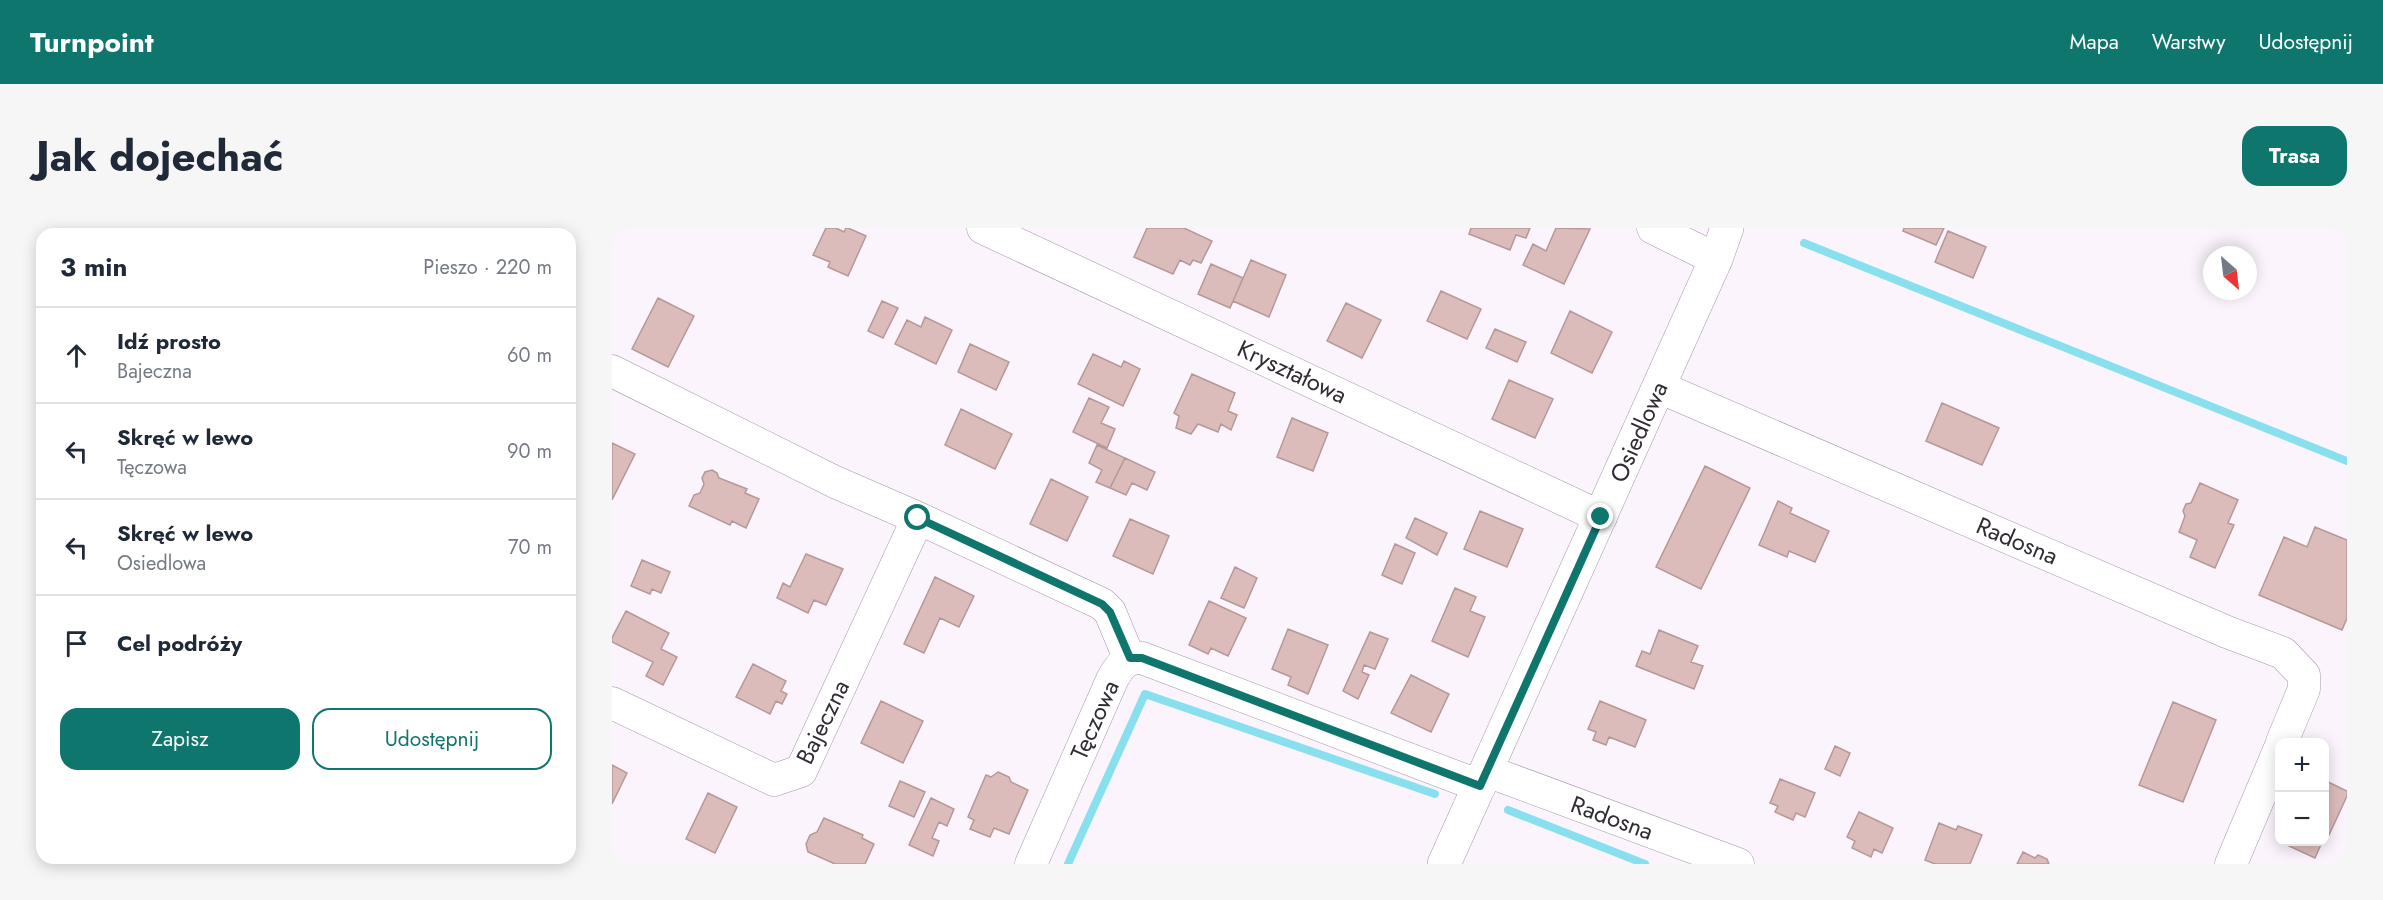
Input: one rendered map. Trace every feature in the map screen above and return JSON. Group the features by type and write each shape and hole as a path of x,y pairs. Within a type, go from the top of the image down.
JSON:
{"street":[{"name":"Kryształowa","path":"982,228 1601,517"},
{"path":"1653,228 1716,259"},
{"name":"Osiedlowa","path":"1444,864 1716,259 1727,228"},
{"path":"612,371 643,384 835,482 1102,604 1110,612 1130,658"},
{"name":"Radosna","path":"1659,387 2227,632 2283,653 2304,675 2304,689 2284,738"},
{"name":"Bajeczna","path":"612,702 774,780 801,771 918,518"},
{"name":"Tęczowa","path":"1031,864 1112,680 1119,666 1130,658 1142,658 1483,779"},
{"path":"2231,864 2275,760"},
{"name":"Radosna","path":"1483,779 1738,864"}],"building":[{"path":"826,228 836,228 844,232 848,228 866,236 848,276 828,267 830,262 813,255"},
{"path":"1147,228 1184,228 1212,241 1201,263 1193,260 1190,265 1180,260 1173,274 1134,257"},
{"path":"1471,228 1530,228 1526,238 1516,235 1510,250 1469,234"},
{"path":"1556,228 1590,229 1564,284 1523,265 1533,244 1546,251"},
{"path":"1904,228 1944,228 1936,245 1903,231"},
{"path":"1948,231 1986,247 1973,278 1935,262"},
{"path":"1251,260 1286,275 1269,317 1233,301"},
{"path":"1211,264 1243,278 1230,308 1198,294"},
{"path":"1441,291 1481,309 1467,339 1427,321"},
{"path":"658,298 694,316 668,367 632,349"},
{"path":"882,301 898,308 883,338 868,331"},
{"path":"1346,303 1381,320 1362,358 1327,341"},
{"path":"1570,311 1612,332 1592,373 1551,353"},
{"path":"925,317 952,330 936,364 895,344 907,320 921,327"},
{"path":"1495,329 1526,342 1517,362 1486,348"},
{"path":"970,344 1009,362 996,390 958,372"},
{"path":"1093,354 1121,367 1124,361 1140,369 1123,406 1078,384"},
{"path":"1192,374 1235,393 1228,411 1237,415 1231,430 1221,424 1218,432 1198,424 1191,434 1176,428 1179,416 1174,413"},
{"path":"1509,380 1553,399 1535,438 1492,419"},
{"path":"1089,398 1109,407 1101,423 1115,429 1107,448 1073,432"},
{"path":"1942,403 1999,428 1982,465 1926,441"},
{"path":"961,409 1012,434 995,469 945,445"},
{"path":"1292,418 1328,433 1313,471 1277,457"},
{"path":"612,443 635,454 612,500"},
{"path":"1097,445 1125,458 1110,488 1096,482 1102,470 1089,463"},
{"path":"1125,458 1155,472 1147,490 1132,483 1126,495 1110,488"},
{"path":"1705,466 1750,488 1701,589 1656,567"},
{"path":"712,470 719,478 747,489 745,493 759,499 746,528 732,521 730,525 689,506 694,495 700,493 704,484 702,478 705,472"},
{"path":"1051,479 1088,497 1067,541 1030,524"},
{"path":"2200,483 2238,500 2228,523 2234,525 2215,568 2190,557 2197,540 2179,532 2185,516 2183,511 2186,504 2191,503"},
{"path":"1778,501 1792,508 1790,513 1829,531 1815,562 1789,551 1787,557 1759,545"},
{"path":"1480,511 1523,529 1507,567 1464,549"},
{"path":"1415,518 1447,533 1437,555 1406,538"},
{"path":"1130,519 1169,536 1153,574 1113,556"},
{"path":"2315,527 2347,540 2347,618 2342,630 2259,595 2284,537 2307,547"},
{"path":"1395,544 1415,553 1402,584 1382,575"},
{"path":"806,554 843,569 826,605 814,600 808,613 777,598 783,583 790,587"},
{"path":"642,560 670,572 661,593 652,589 650,594 631,586"},
{"path":"1235,567 1257,578 1244,608 1221,598"},
{"path":"935,577 974,596 959,627 940,618 924,653 904,644"},
{"path":"1455,588 1476,597 1470,611 1485,617 1468,657 1432,641"},
{"path":"1209,601 1246,618 1228,656 1211,648 1208,654 1189,645"},
{"path":"626,611 669,633 661,649 677,657 663,685 646,676 653,662 612,642"},
{"path":"1288,629 1328,645 1308,694 1288,685 1291,677 1272,669"},
{"path":"1659,630 1698,646 1691,662 1703,666 1694,689 1636,666 1642,651 1650,654"},
{"path":"1370,632 1388,639 1375,669 1364,665 1362,672 1369,675 1358,699 1343,691"},
{"path":"753,664 786,681 781,691 787,694 782,704 776,701 770,714 736,697"},
{"path":"1411,675 1449,694 1431,732 1391,713"},
{"path":"881,701 923,721 903,763 861,743"},
{"path":"1600,701 1646,720 1635,747 1609,737 1606,745 1593,740 1596,732 1588,729"},
{"path":"2173,702 2216,720 2183,802 2139,785"},
{"path":"1835,746 1850,753 1840,776 1825,769"},
{"path":"612,765 627,773 612,804"},
{"path":"998,772 1009,777 1011,782 1028,790 1009,834 994,828 990,837 970,829 974,820 968,817 986,775 991,777"},
{"path":"1780,779 1815,793 1805,817 1796,813 1793,820 1775,812 1778,806 1770,803"},
{"path":"900,781 925,792 914,817 889,806"},
{"path":"2329,782 2347,791 2347,796 2329,835"},
{"path":"708,793 737,807 715,853 686,839"},
{"path":"931,798 954,809 947,826 939,822 932,838 939,841 933,856 909,845"},
{"path":"1859,812 1893,828 1882,853 1874,849 1871,857 1852,848 1855,841 1847,837"},
{"path":"824,818 863,835 862,838 874,844 865,864 835,864 808,852 806,844 810,835 817,832"},
{"path":"1939,823 1956,830 1958,826 1982,835 1970,864 1935,864 1925,860"},
{"path":"2289,846 2320,846 2315,858"},
{"path":"2023,852 2035,858 2038,855 2047,859 2049,864 2017,864"}],"waterway":[{"path":"1804,243 2347,461"},
{"path":"1068,864 1145,694 1435,794"},
{"path":"1508,810 1645,864"}],"route":[{"path":"918,518 1102,604 1110,612 1130,658 1142,658 1480,786 1601,517"}]}
